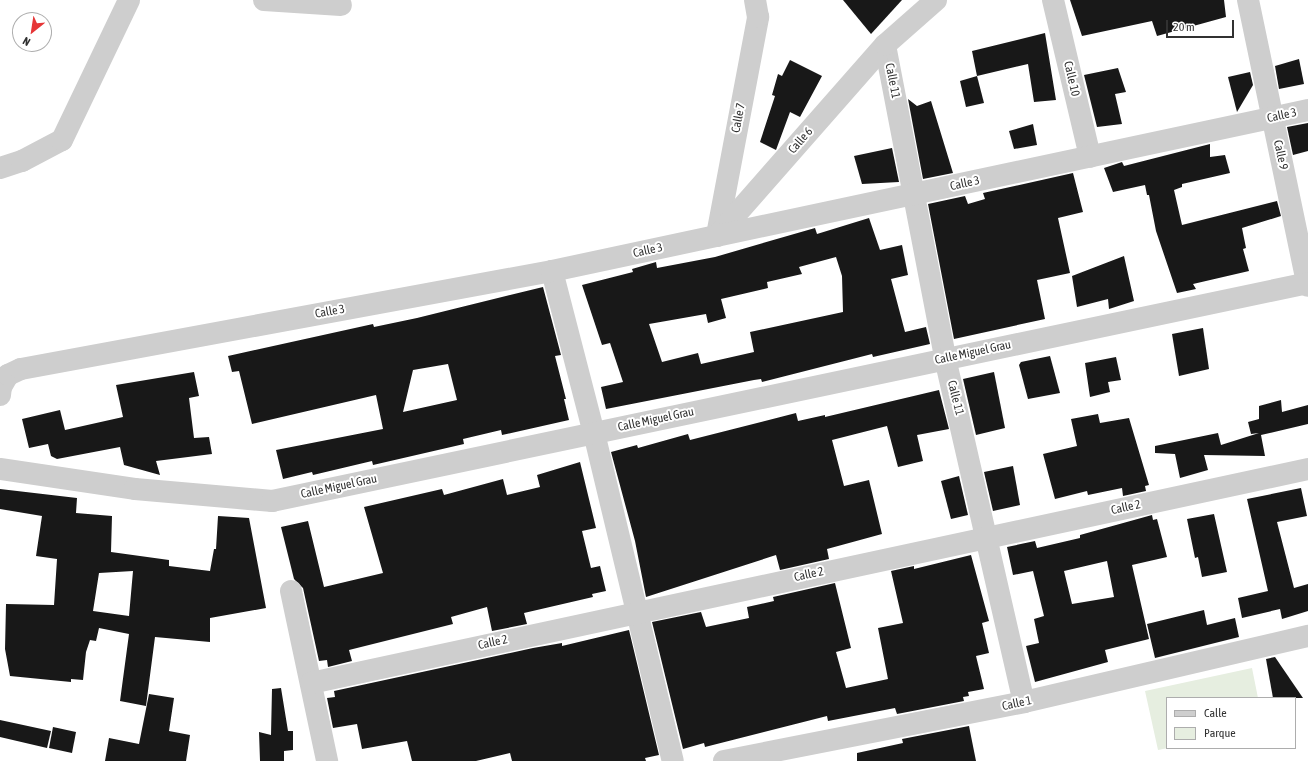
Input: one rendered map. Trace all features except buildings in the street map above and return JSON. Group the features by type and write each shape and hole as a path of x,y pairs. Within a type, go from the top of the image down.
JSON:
{"street":[{"path":"0,168 22,161 62,140 129,0"},
{"path":"264,0 341,5"},
{"name":"Calle 7","path":"717,236 758,17 755,0"},
{"name":"Calle 6","path":"717,236 885,46 936,0"},
{"name":"Calle 10","path":"1053,0 1090,157"},
{"name":"Calle 9","path":"1248,0 1308,284"},
{"name":"Calle 11","path":"885,46 945,358 988,538 1024,702"},
{"name":"Calle 3","path":"0,395 1,387 8,375 21,369 552,271 914,196 1308,110"},
{"path":"552,271 594,433 635,612 673,761"},
{"name":"Calle Miguel Grau","path":"0,469 135,489 272,501 945,358 1308,284"},
{"name":"Calle 2","path":"311,683 635,612 1308,470"},
{"path":"291,591 327,761"},
{"name":"Calle 1","path":"724,761 1024,702 1308,636"}],"green space":[{"path":"1252,668 1258,697 1166,697 1166,748 1158,750 1145,691"}]}
